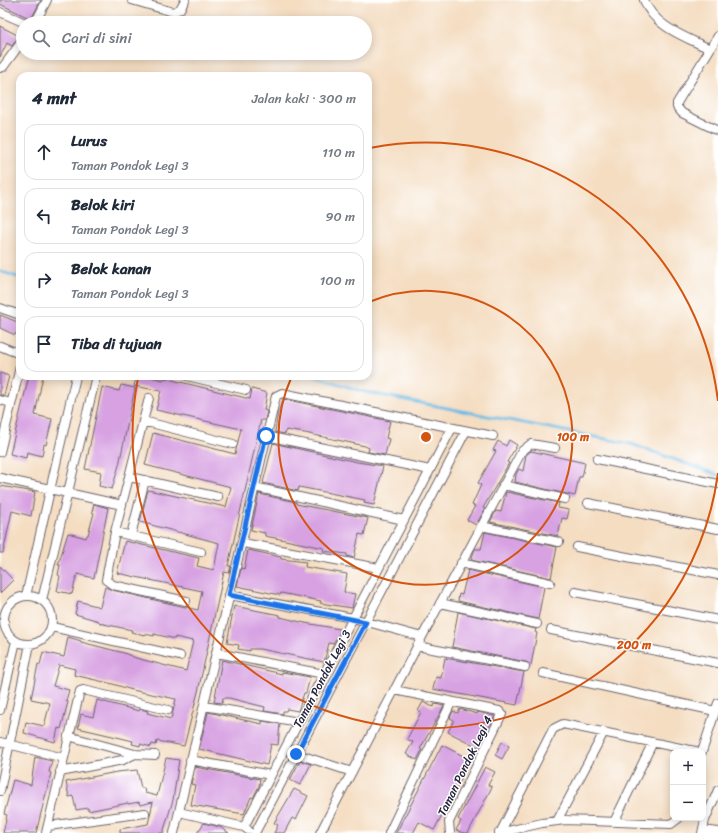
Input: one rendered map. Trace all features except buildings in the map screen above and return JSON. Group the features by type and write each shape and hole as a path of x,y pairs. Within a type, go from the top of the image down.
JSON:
{"street":[{"path":"39,16 47,0"},
{"path":"132,0 173,12 180,9 185,0"},
{"path":"644,0 652,15 660,23 710,49"},
{"path":"0,12 16,19"},
{"path":"718,36 677,103 677,107 682,113 718,131"},
{"path":"0,68 3,67 16,49"},
{"path":"0,308 16,314"},
{"path":"0,346 16,352"},
{"path":"0,452 17,380"},
{"path":"26,596 75,380"},
{"path":"42,600 95,380"},
{"path":"204,380 246,390"},
{"path":"174,833 276,396 282,394 493,436"},
{"path":"149,398 122,505 106,579 107,582 186,602"},
{"path":"0,400 11,403"},
{"path":"143,421 233,444"},
{"name":"Taman Pondok Legi 3","path":"244,827 452,428"},
{"name":"Taman Pondok Legi 3","path":"179,812 244,827 254,833 466,431"},
{"path":"266,436 430,470"},
{"path":"320,833 417,646 522,451 531,444 555,448"},
{"path":"597,459 718,484"},
{"path":"130,477 218,497"},
{"path":"0,478 122,505"},
{"path":"131,535 145,480"},
{"path":"503,485 565,499"},
{"path":"254,487 404,520"},
{"path":"588,503 718,529"},
{"path":"481,526 559,542"},
{"path":"116,532 201,552"},
{"path":"242,543 379,568"},
{"path":"577,547 718,575"},
{"path":"461,563 550,583"},
{"path":"575,592 718,620"},
{"name":"Taman Pondok Legi 3","path":"229,595 353,618 366,622"},
{"path":"26,596 42,600 52,615 52,627 47,636 39,642 30,644 16,641 7,631 2,617 14,601 26,596"},
{"path":"440,603 537,624"},
{"path":"366,622 422,637"},
{"path":"52,627 180,656"},
{"path":"552,630 718,663"},
{"path":"0,710 16,641"},
{"path":"0,791 30,644"},
{"path":"417,646 525,667"},
{"name":"Taman Pondok Legi 3","path":"217,653 324,674"},
{"path":"543,673 717,707 702,749"},
{"path":"145,812 47,829 68,736 80,692 83,690 168,710"},
{"name":"Taman Pondok Legi 4","path":"394,690 499,712 503,716 449,822 450,833"},
{"path":"390,833 451,703"},
{"name":"Taman Pondok Legi 3","path":"204,706 298,722"},
{"path":"500,833 552,729 563,724 687,749"},
{"path":"557,821 604,732"},
{"path":"68,736 135,754 155,755"},
{"path":"0,742 64,758"},
{"path":"614,822 653,742"},
{"path":"60,772 123,760 135,754"},
{"path":"296,754 352,772"},
{"path":"190,760 271,775"},
{"path":"718,790 705,820 703,831 718,832"},
{"path":"500,833 557,821 671,824 675,821"}],"waterway":[{"path":"0,271 16,277"},
{"path":"327,380 365,392 631,444 718,475"}],"route":[{"path":"266,436 229,595 353,618 366,622 296,754"}]}
